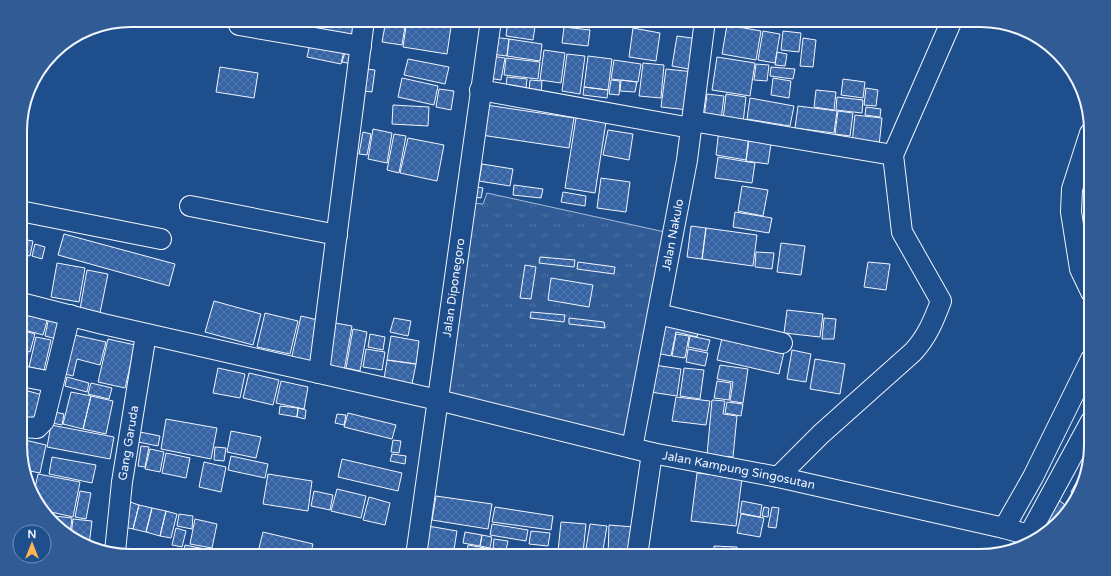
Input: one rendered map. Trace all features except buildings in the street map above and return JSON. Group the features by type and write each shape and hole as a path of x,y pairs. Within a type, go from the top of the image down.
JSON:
{"street":[{"path":"256,27 362,46"},
{"path":"319,373 363,27"},
{"name":"Jalan Diponegoro","path":"417,549 490,27"},
{"name":"Jalan Nakulo","path":"632,448 687,160 704,27"},
{"path":"778,477 821,434 913,352 923,342 932,326 941,301 902,232 893,155 949,27"},
{"path":"480,90 893,155"},
{"path":"1084,169 1072,189 1071,212 1080,269 1084,277"},
{"path":"190,206 337,235"},
{"path":"27,212 161,239"},
{"name":"Jalan Kampung Singosutan","path":"27,304 146,334 438,400 652,453 778,477 1004,528 1030,536"},
{"path":"658,314 782,343"},
{"path":"27,428 32,429 41,425 70,315"},
{"name":"Gang Garuda","path":"116,548 122,482 146,334"},
{"path":"1004,528 1033,477 1084,373"},
{"path":"27,377 52,382"},
{"path":"1037,532 1084,435"},
{"path":"639,549 652,453"}],"green space":[{"path":"487,193 665,232 627,440 445,397 471,203 483,204"}]}
